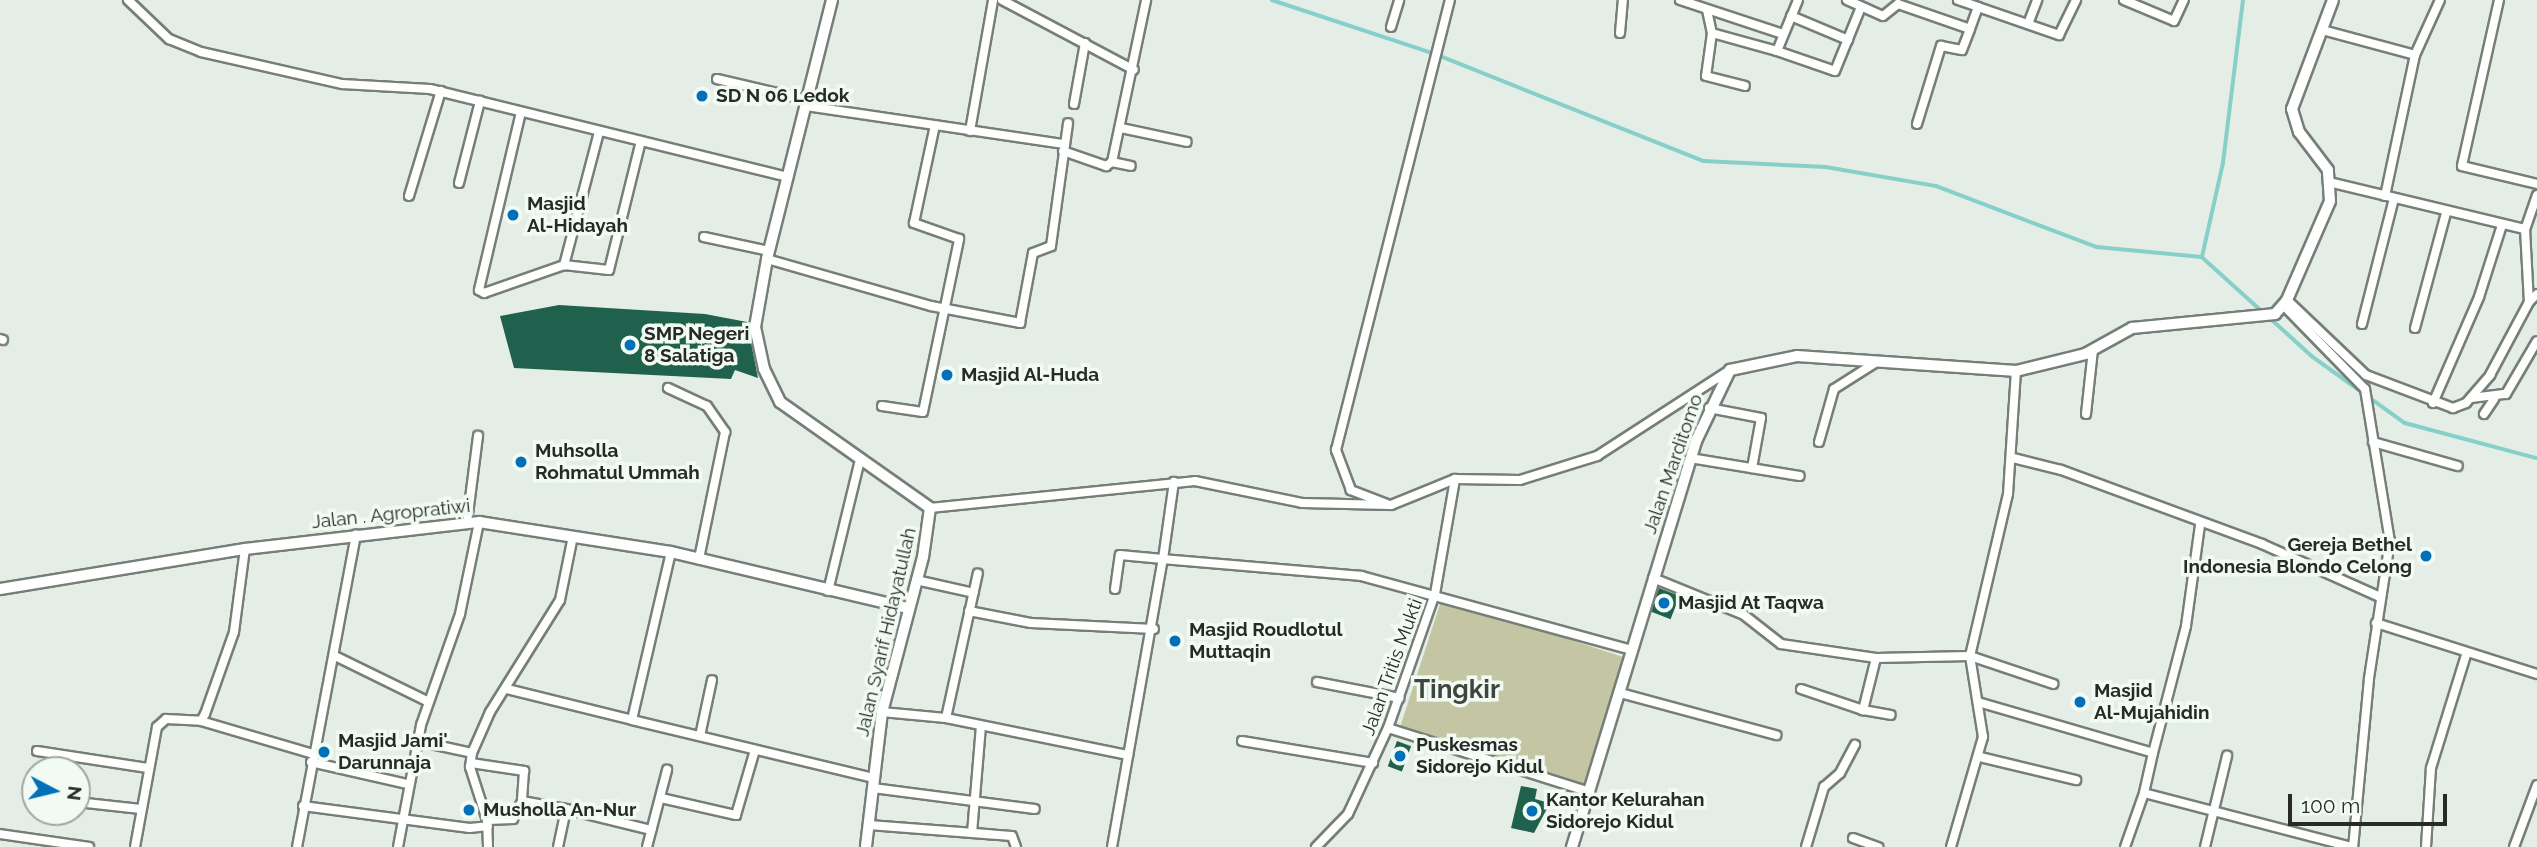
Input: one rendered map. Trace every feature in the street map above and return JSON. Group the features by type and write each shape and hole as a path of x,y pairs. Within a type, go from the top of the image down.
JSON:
{"street":[{"path":"128,0 169,39 201,52 342,84 441,92 788,177"},
{"path":"832,0 768,255 755,327 764,369 780,402 795,417 930,508 1174,482 1212,482 1302,503 1391,505 1455,478 1520,480 1597,456 1730,370 1782,356 2016,371 2093,350 2116,335 2164,322 2254,319 2275,314 2285,303 2320,228 2333,183"},
{"path":"970,131 993,0"},
{"path":"1002,0 1134,70"},
{"path":"717,79 807,103 1064,147 1107,166 1112,162 1121,128 1146,0"},
{"path":"1391,27 1399,0"},
{"path":"1391,505 1350,490 1336,450 1450,0"},
{"path":"1620,33 1623,0"},
{"path":"1680,0 1783,34"},
{"path":"1777,51 1798,0"},
{"path":"1847,0 1883,16 1895,4 1910,4 1970,29"},
{"path":"1958,0 2061,35 2076,0"},
{"path":"2028,24 2037,0"},
{"path":"2124,0 2174,21 2183,0"},
{"path":"2333,0 2295,94 2293,119 2333,183 2446,213 2525,229"},
{"path":"2362,324 2415,55 2440,0"},
{"path":"2499,0 2462,166 2537,184"},
{"path":"1712,33 1777,51 1834,71 1861,7"},
{"path":"1917,124 1941,47 1963,49 1978,7"},
{"path":"1707,10 1712,33 1706,77 1745,86"},
{"path":"1791,16 1848,40"},
{"path":"2322,30 2415,55"},
{"path":"1074,104 1085,43"},
{"path":"409,196 441,92"},
{"path":"459,183 481,102"},
{"path":"521,112 479,290 484,293 565,265 609,270 641,141"},
{"path":"704,237 942,309 1021,322 1032,254 1051,246 1068,123"},
{"path":"882,406 923,412 942,309 959,238 914,222 935,125"},
{"path":"1121,128 1187,142"},
{"path":"565,265 599,132"},
{"path":"1112,162 1131,166"},
{"path":"2529,302 2525,229 2537,195"},
{"path":"2415,328 2446,213"},
{"path":"2433,403 2479,297 2502,225"},
{"path":"2285,303 2365,375 2433,403 2453,408 2471,398 2529,302 2537,294"},
{"path":"2144,793 2352,847 2376,623 2390,541 2365,389 2285,303"},
{"path":"2471,398 2494,399 2506,394 2537,341"},
{"path":"2086,414 2093,350"},
{"path":"1819,442 1834,389 1878,361"},
{"name":"Jalan Marditomo","path":"1572,847 1690,458 1709,408 1730,370"},
{"path":"1951,847 1980,757 1984,724 1970,656 2013,458 2016,371"},
{"path":"668,388 707,406 725,432 699,559"},
{"path":"2484,414 2494,399"},
{"path":"1709,408 1761,418 1752,468"},
{"path":"398,847 407,784 427,701 460,614 473,522 478,436"},
{"path":"2373,442 2458,466"},
{"path":"1690,458 1800,476"},
{"path":"2013,458 2094,481 2200,525 2262,544 2380,597"},
{"path":"828,592 860,460"},
{"name":"Jalan Tritis Mukti","path":"1316,847 1348,814 1388,729 1435,594 1455,478"},
{"path":"1112,847 1154,629 1174,482"},
{"name":"Jalan Syarif Hidayatullah","path":"866,847 882,712 916,580 930,508"},
{"name":"Jalan . Agropratiwi","path":"0,589 246,549 473,522 671,552 828,592 907,608"},
{"path":"2125,847 2144,793 2186,626 2200,525"},
{"path":"297,847 356,535"},
{"path":"488,847 487,823 471,763 472,753 559,600 573,536"},
{"path":"201,721 234,632 246,549"},
{"path":"632,720 671,552"},
{"path":"1115,589 1120,555 1361,576 1435,594 1631,650"},
{"path":"946,718 978,573"},
{"path":"1653,578 1744,615 1781,644 1876,658 1970,656 2053,684"},
{"path":"916,580 974,593"},
{"path":"969,611 1031,623 1154,629"},
{"path":"2376,623 2466,655 2537,674"},
{"path":"2426,847 2431,768 2466,655"},
{"path":"335,656 427,701"},
{"path":"1863,710 1876,658"},
{"path":"701,736 712,680"},
{"path":"1317,682 1399,698"},
{"path":"506,689 701,736 873,783 1035,809"},
{"path":"1801,689 1863,710 1891,716"},
{"path":"1620,693 1776,735"},
{"path":"1978,702 2153,753"},
{"path":"882,712 946,718 1128,755"},
{"path":"135,847 148,768 160,722 201,721 312,758 407,784"},
{"path":"972,833 981,726"},
{"path":"1388,729 1590,792"},
{"path":"417,741 472,753"},
{"path":"1242,741 1373,764"},
{"path":"1806,847 1826,784 1840,773 1855,745"},
{"path":"661,797 736,815 754,750"},
{"path":"37,751 148,768"},
{"path":"2205,847 2227,756"},
{"path":"1980,757 2076,779"},
{"path":"303,806 487,823 513,820 522,801 524,771 471,763"},
{"path":"647,847 667,770"},
{"path":"2514,847 2536,798 2537,785"},
{"path":"522,801 651,830"},
{"path":"91,804 141,809"},
{"path":"558,847 566,809"},
{"path":"869,825 1012,836 1016,847"},
{"path":"0,834 34,843 89,847"},
{"path":"1853,838 1878,847"}],"green space":[{"path":"1442,598 1626,658 1584,785 1401,725"}],"building":[{"name":"SMP Negeri 8 Salatiga","path":"559,305 705,314 747,322 758,378 735,370 731,379 514,368 500,316"},
{"name":"Masjid At Taqwa","path":"1659,588 1680,596 1671,619 1650,611"},
{"name":"Puskesmas Sidorejo Kidul","path":"1397,741 1411,746 1402,772 1388,766"},
{"name":"Kantor Kelurahan Sidorejo Kidul","path":"1521,786 1537,789 1535,799 1550,803 1534,833 1511,828"}],"waterway":[{"path":"1272,0 1435,54 1704,161 1826,167 1936,186 2097,247 2202,257 2263,312"},
{"path":"2202,257 2223,163 2243,0"},
{"path":"2269,317 2313,357 2405,423 2537,458"}],"place":[{"name":"SD N 06 Ledok","path":"702,96"},
{"name":"Masjid Al-Hidayah","path":"513,215"},
{"name":"SMP Negeri 8 Salatiga","path":"630,345"},
{"name":"Masjid Al-Huda","path":"947,375"},
{"name":"Muhsolla Rohmatul Ummah","path":"521,462"},
{"name":"Gereja Bethel Indonesia Blondo Celong","path":"2426,556"},
{"name":"Masjid At Taqwa","path":"1664,603"},
{"name":"Masjid Roudlotul Muttaqin","path":"1175,641"},
{"name":"Masjid Al-Mujahidin","path":"2080,702"},
{"name":"Masjid Jami' Darunnaja","path":"324,752"},
{"name":"Puskesmas Sidorejo Kidul","path":"1400,756"},
{"name":"Musholla An-Nur","path":"469,810"},
{"name":"Kantor Kelurahan Sidorejo Kidul","path":"1532,811"}],"district":[{"name":"Tingkir","path":"1457,690"}]}
